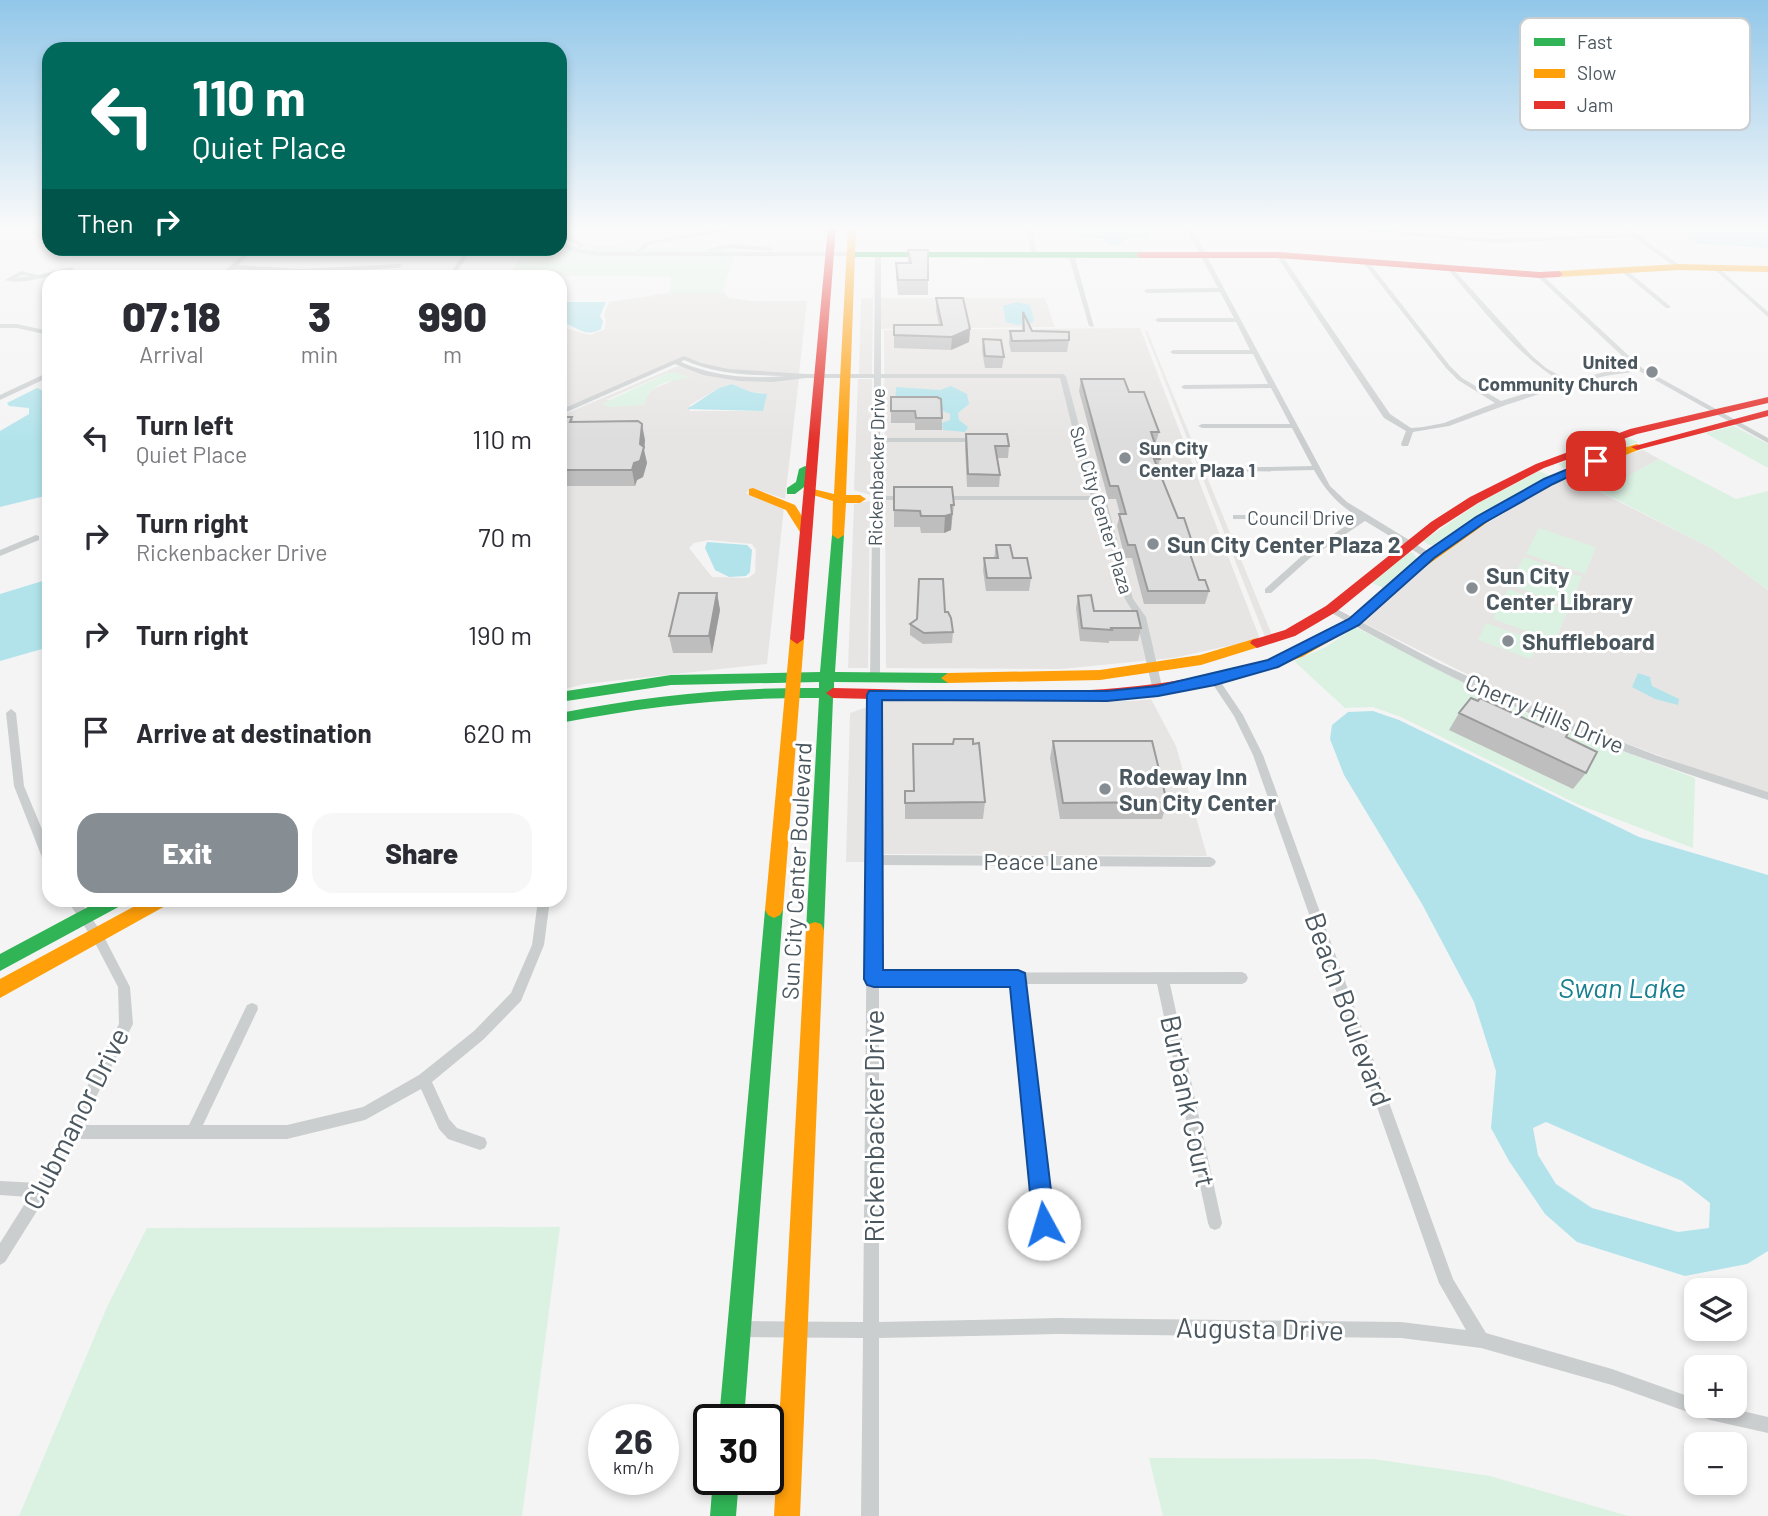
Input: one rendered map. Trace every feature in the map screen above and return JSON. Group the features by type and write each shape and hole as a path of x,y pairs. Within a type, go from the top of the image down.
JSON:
{"street":[{"name":"Sun City Center Boulevard","path":"732,1404 814,430 813,376 823,298"},
{"name":"Sun City Center Boulevard","path":"788,1516 827,676 839,517 849,298"},
{"name":"Rickenbacker Drive","path":"870,1516 874,687 867,499 876,440 878,298"},
{"path":"1084,298 1092,326"},
{"name":"Council Drive","path":"1226,298 1327,487 1344,504 1429,556"},
{"path":"1308,298 1387,416 1410,430 1446,426 1501,404 1570,384 1640,369"},
{"path":"1394,298 1460,379 1501,404"},
{"path":"1476,298 1529,356 1544,369 1570,384"},
{"path":"1563,298 1640,369 1768,441"},
{"path":"1657,298 1668,307"},
{"path":"1749,298 1768,315"},
{"path":"1158,320 1239,320"},
{"path":"0,326 42,332"},
{"path":"1172,352 1254,352"},
{"path":"567,410 684,358 702,366 728,371 813,376"},
{"path":"675,362 695,372 731,378 788,379 813,376"},
{"name":"Sun City Center Plaza","path":"813,376 1063,376 1092,491 1103,503 1129,599 1141,617 1158,691"},
{"path":"0,398 42,377"},
{"path":"1184,387 1272,386"},
{"path":"567,717 637,703 698,696 827,693 874,687 1100,675 1154,669 1258,645 1290,633 1331,608 1409,544 1474,500 1540,466 1634,431 1768,400"},
{"path":"567,697 684,679 794,675 827,676 874,687 1107,696 1158,691 1215,680 1275,663 1354,622 1429,556 1480,520 1549,482 1652,441 1768,413"},
{"path":"1202,426 1293,426"},
{"path":"791,491 799,487 804,480 808,444 814,430"},
{"path":"1405,444 1410,430"},
{"path":"1634,431 1652,441"},
{"path":"876,440 994,440"},
{"path":"1220,470 1315,468"},
{"path":"753,492 791,507 800,517 805,537"},
{"path":"809,492 840,492 867,499"},
{"path":"839,517 849,503 867,499 916,498"},
{"path":"929,498 1099,498"},
{"name":"Council Drive","path":"1237,517 1365,517"},
{"name":"Council Drive","path":"1268,591 1307,556 1365,517"},
{"path":"0,552 36,538"},
{"name":"Cherry Hills Drive","path":"1331,608 1545,718 1685,770 1768,796"},
{"path":"1258,645 1275,663"},
{"name":"Beach Boulevard","path":"1215,680 1238,715 1258,755 1447,1283 1481,1340"},
{"path":"11,713 19,786 42,843"},
{"name":"Peace Lane","path":"873,860 1210,862"},
{"name":"Clubmanor Drive","path":"0,1256 42,1190 126,1024 124,987 98,937 77,907"},
{"path":"0,964 104,907"},
{"path":"0,989 149,907"},
{"path":"70,1132 287,1132 365,1113 424,1080 479,1035 516,997 538,944 543,907"},
{"name":"Burbank Court","path":"1162,978 1215,1223"},
{"path":"874,979 1242,978"},
{"path":"1018,979 1044,1224"},
{"path":"193,1131 252,1009"},
{"path":"424,1080 444,1124 453,1134 480,1143"},
{"path":"0,1188 42,1190"},
{"name":"Augusta Drive","path":"739,1329 872,1330 1057,1326 1401,1330 1481,1340 1612,1377 1710,1412 1768,1425"},
{"path":"723,1516 725,1495"}],"shaded area":[{"path":"637,298 807,301 799,374 727,372 684,359 567,407 567,329 590,335 605,329 604,315 609,302"},
{"path":"861,298 873,298 872,375 859,375"},
{"path":"881,298 1045,298 1055,327 881,329"},
{"path":"1140,328 1260,639 1173,658 1061,669 886,668 884,330"},
{"path":"1147,331 1272,635 1265,637"},
{"path":"683,364 725,376 799,378 785,499 752,488 746,493 784,507 767,664 585,684 567,688 567,413","holes":["667,373 672,381 653,389 646,398 606,400","732,384 751,392 763,393 762,411 690,411 690,405 719,388","709,540 752,544 756,550 755,573 748,578 712,577 689,548 694,543"]},
{"path":"858,379 872,379 870,495 854,490"},
{"path":"1643,450 1659,459 1600,492 1711,548 1768,590 1768,792 1709,774 1547,714 1362,622 1434,558 1474,531 1550,486 1611,459"},
{"path":"870,501 868,668 848,668 854,504"},
{"path":"1151,699 1176,746 1207,856 880,854 880,701"},
{"path":"867,707 865,862 846,862 850,713"}],"green space":[{"path":"675,372 690,378 656,387 644,405 610,407 602,404 667,373"},
{"path":"1734,426 1768,444 1768,468 1705,433"},
{"path":"1626,437 1638,442 1571,468 1558,464"},
{"path":"1659,459 1736,499 1768,491 1768,590 1711,548 1600,491"},
{"path":"1539,471 1551,476 1492,508 1436,545 1423,541 1480,502"},
{"path":"1539,528 1596,547 1585,574 1526,554"},
{"path":"1406,552 1413,553 1417,559 1383,588 1370,582"},
{"path":"1524,557 1582,577 1570,606 1509,585"},
{"path":"1508,589 1568,610 1555,641 1493,619"},
{"name":"Shuffleboard","path":"1486,623 1538,642 1531,659 1478,640"},
{"path":"1355,627 1542,721 1695,778 1693,848 1577,804 1401,717 1373,707 1345,708 1294,661 1326,647"},
{"path":"560,1227 522,1516 19,1516 107,1307 147,1228"},
{"path":"1149,1458 1373,1459 1490,1476 1628,1516 1163,1516"}],"water":[{"path":"567,302 606,302 600,316 603,321 601,329 585,332 567,324"},
{"path":"1017,302 1030,305 1034,320 1032,323 1017,325 1006,322 1003,306"},
{"path":"732,384 751,392 767,394 763,411 687,409 719,388"},
{"path":"951,386 967,394 969,404 958,413 959,420 968,427 965,432 943,430 942,423 950,420 950,414 928,404 895,408 896,387 940,390"},
{"path":"37,388 42,390 42,497 0,507 0,431 29,414 29,408 9,406 7,403"},
{"path":"707,542 747,545 752,550 750,572 746,576 729,577 715,570 705,548"},
{"path":"42,581 42,649 0,661 0,594"},
{"path":"1638,673 1650,677 1652,686 1679,699 1678,705 1655,699 1632,687"},
{"name":"Swan Lake","path":"1373,711 1399,720 1639,837 1768,875 1768,1251 1747,1264 1685,1276 1577,1242 1545,1214 1509,1161 1491,1128 1496,1071 1474,1002 1422,904 1344,775 1330,739 1332,725 1348,712","holes":["1546,1122 1682,1181 1710,1203 1709,1228 1678,1232 1592,1208 1556,1184 1538,1155 1533,1128"]}],"building":[{"path":"936,298 963,298 970,329 952,337 894,335 894,325 942,325"},
{"path":"1023,312 1032,331 1069,332 1069,340 1012,341 1010,331 1024,331"},
{"path":"983,339 1001,340 1004,357 985,356"},
{"path":"1081,379 1124,379 1129,392 1144,392 1159,432 1151,432 1160,459 1154,459 1178,518 1184,518 1193,545 1187,545 1199,580 1205,580 1209,591 1148,591 1135,545 1128,545 1119,514 1126,514 1118,486 1110,486"},
{"path":"891,397 937,397 941,399 942,418 916,418 915,411 891,411"},
{"path":"567,417 572,417 570,422 638,421 642,424 640,444 644,447 640,461 634,463 632,470 567,470"},
{"path":"966,434 1007,434 1009,446 995,446 1000,475 968,474"},
{"path":"894,487 952,487 952,514 921,516 920,511 894,510"},
{"path":"996,545 1010,545 1013,558 1027,558 1031,578 987,578 984,558 998,558"},
{"path":"919,579 943,579 945,612 948,612 951,618 953,632 924,633 910,624 917,619"},
{"path":"679,593 717,593 709,636 669,636"},
{"path":"1091,595 1094,611 1137,611 1141,628 1082,628 1078,596"},
{"path":"1471,698 1478,701 1480,698 1543,727 1546,723 1568,733 1566,737 1597,752 1586,773 1459,713"},
{"path":"954,739 973,739 973,744 979,743 985,802 905,803 905,791 914,791 913,744 953,744"},
{"name":"Rodeway Inn Sun City Center","path":"1053,741 1152,741 1167,802 1063,803"}],"traffic: fast":[{"path":"791,491 802,484 805,469"},
{"path":"815,930 827,676 838,535"},
{"path":"567,696 687,679 948,678"},
{"path":"567,717 637,703 750,692 833,693"},
{"path":"0,963 103,907"},
{"path":"732,1404 774,910"},
{"path":"723,1516 725,1495"}],"traffic: slow":[{"path":"838,535 849,298"},
{"path":"1260,667 1297,654 1353,622 1417,566 1495,511 1560,477 1637,447"},
{"path":"753,492 791,508 804,529"},
{"path":"809,492 840,499 860,499"},
{"path":"774,910 797,639"},
{"path":"948,678 1100,675 1201,660 1257,643"},
{"path":"0,989 148,907"},
{"path":"787,1516 815,930"}],"traffic: jam":[{"path":"797,639 826,298"},
{"path":"1257,643 1290,633 1331,609 1435,525 1474,500 1540,466 1634,431 1768,400"},
{"path":"1637,447 1768,413"},
{"path":"833,693 994,697 1102,694 1208,680 1260,667"}],"place":[{"name":"United Community Church","path":"1652,372"},
{"name":"Sun City Center Plaza 1","path":"1125,458"},
{"name":"Sun City Center Plaza 2","path":"1153,544"},
{"name":"Sun City Center Library","path":"1472,588"},
{"name":"Shuffleboard","path":"1508,641"},
{"name":"Rodeway Inn Sun City Center","path":"1105,789"}],"route":[{"path":"1044,1224 1018,979 874,979 874,695 1107,696 1158,691 1215,680 1273,664 1354,622 1429,556 1480,520 1549,482 1596,461"}]}
